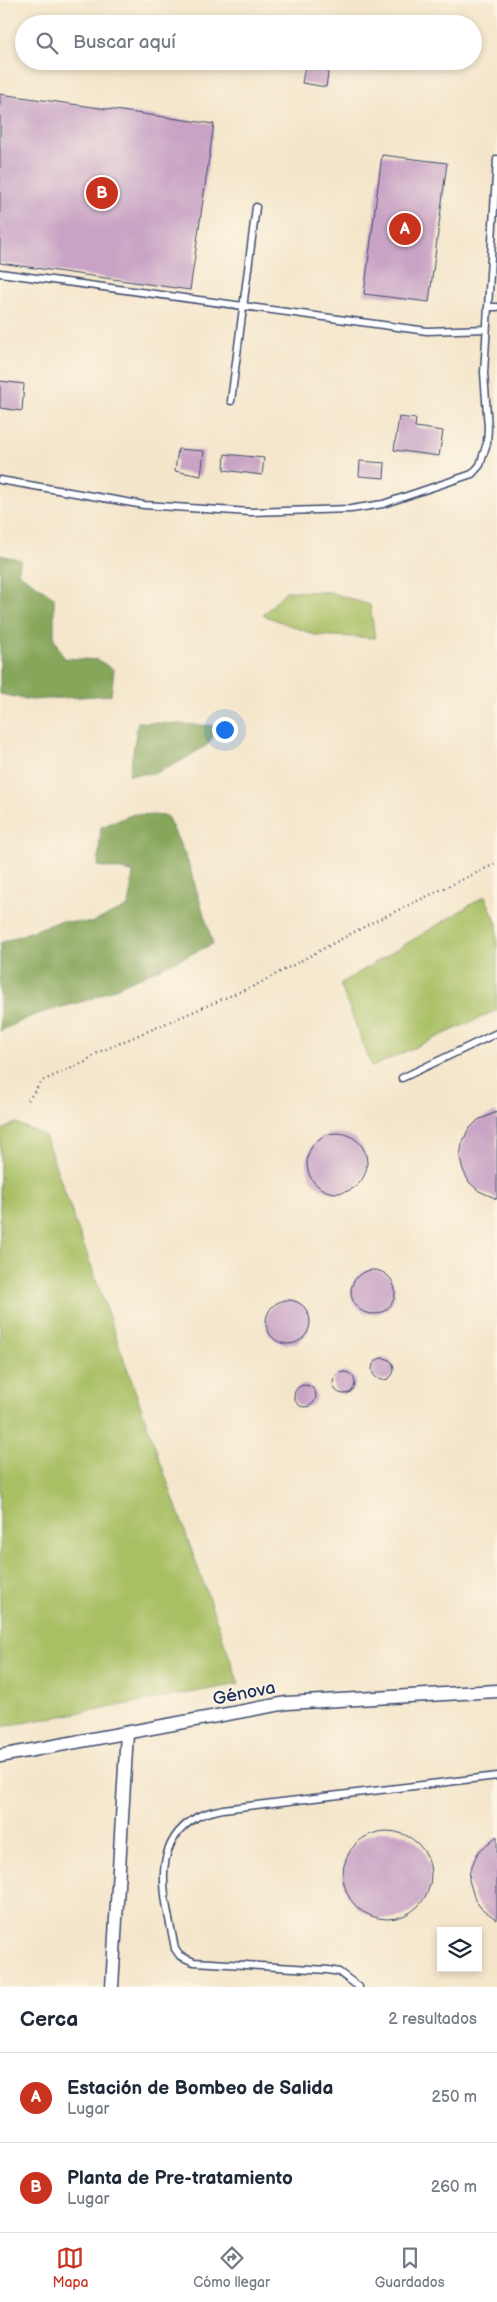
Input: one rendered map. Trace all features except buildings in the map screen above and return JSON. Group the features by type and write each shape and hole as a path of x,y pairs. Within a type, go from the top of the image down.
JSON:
{"street":[{"name":"Génova","path":"0,1756 297,1701 497,1691"},
{"path":"112,1987 127,1733"}],"lane":[{"path":"0,480 144,505 250,512 351,508 383,504 472,474 480,465 487,443 488,428 484,373 497,159"},
{"path":"231,401 256,207"},
{"path":"0,273 427,331 486,329"},
{"path":"488,307 497,306"},
{"path":"402,1078 497,1033"},
{"path":"359,1987 339,1972 328,1970 194,1962 180,1956 175,1949 162,1883 167,1855 175,1839 186,1824 198,1816 223,1809 497,1776"}],"path":[{"path":"28,1100 42,1081 51,1075 85,1062 99,1052 258,984 369,924 497,863"}],"green space":[{"path":"0,555 21,560 18,573 54,597 54,639 64,658 98,660 114,670 111,695 31,700 0,694"},
{"path":"286,591 329,592 370,605 375,638 315,635 263,615"},
{"path":"138,722 220,726 207,745 181,761 156,773 129,775"},
{"path":"134,814 167,816 187,859 213,944 91,999 34,1015 0,1031 0,943 60,921 91,923 129,906 133,872 98,866 101,827"},
{"path":"485,896 497,924 497,1010 372,1067 340,984"},
{"path":"16,1123 45,1136 239,1684 0,1727 0,1131"}],"place":[{"name":"Planta de Pre-tratamiento","path":"102,193"},
{"name":"Estación de Bombeo de Salida","path":"405,229"}]}
